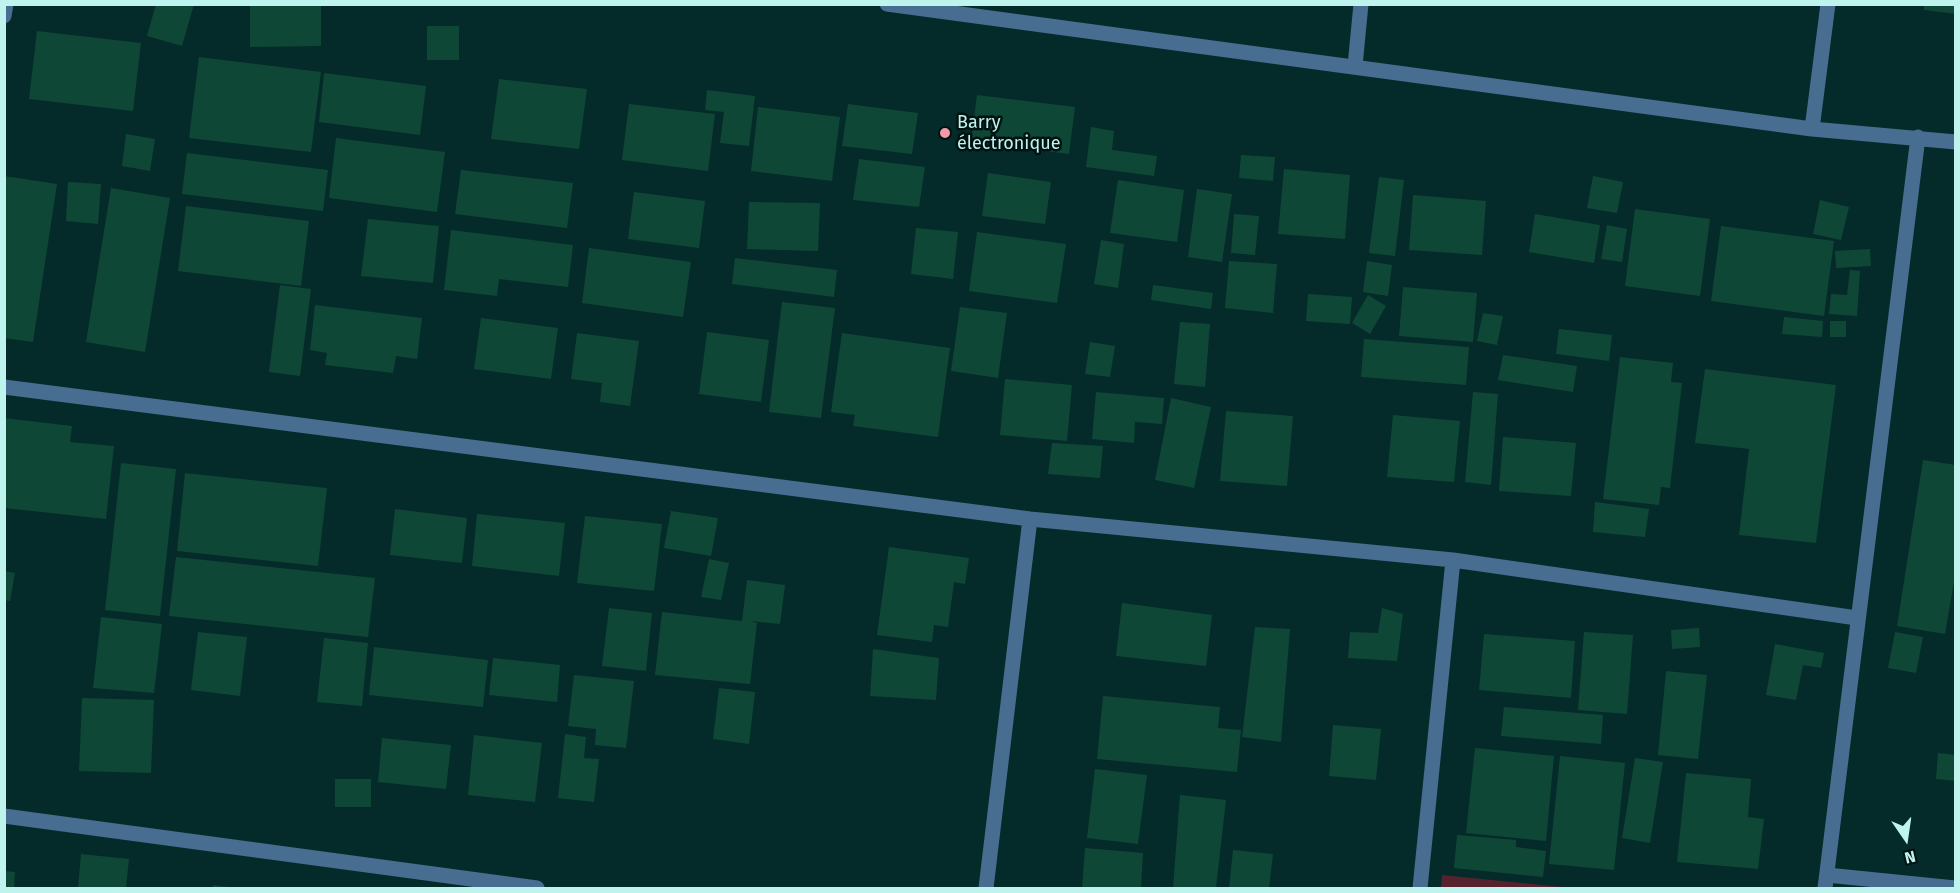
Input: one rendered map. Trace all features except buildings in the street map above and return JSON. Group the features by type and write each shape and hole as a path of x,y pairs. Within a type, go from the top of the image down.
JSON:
{"street":[{"path":"4,16 6,4"},
{"path":"886,4 1812,129 1956,142"},
{"path":"1355,66 1361,4"},
{"path":"1812,129 1827,4"},
{"path":"1918,137 1826,882 1955,888"},
{"path":"4,387 1030,519 1453,560 1857,618"},
{"path":"986,888 1030,519"},
{"path":"1420,888 1453,560"},
{"path":"4,816 537,888"}],"shaded area":[{"path":"1442,875 1572,888 1441,888"}],"place":[{"name":"Barry électronique","path":"945,133"}]}
